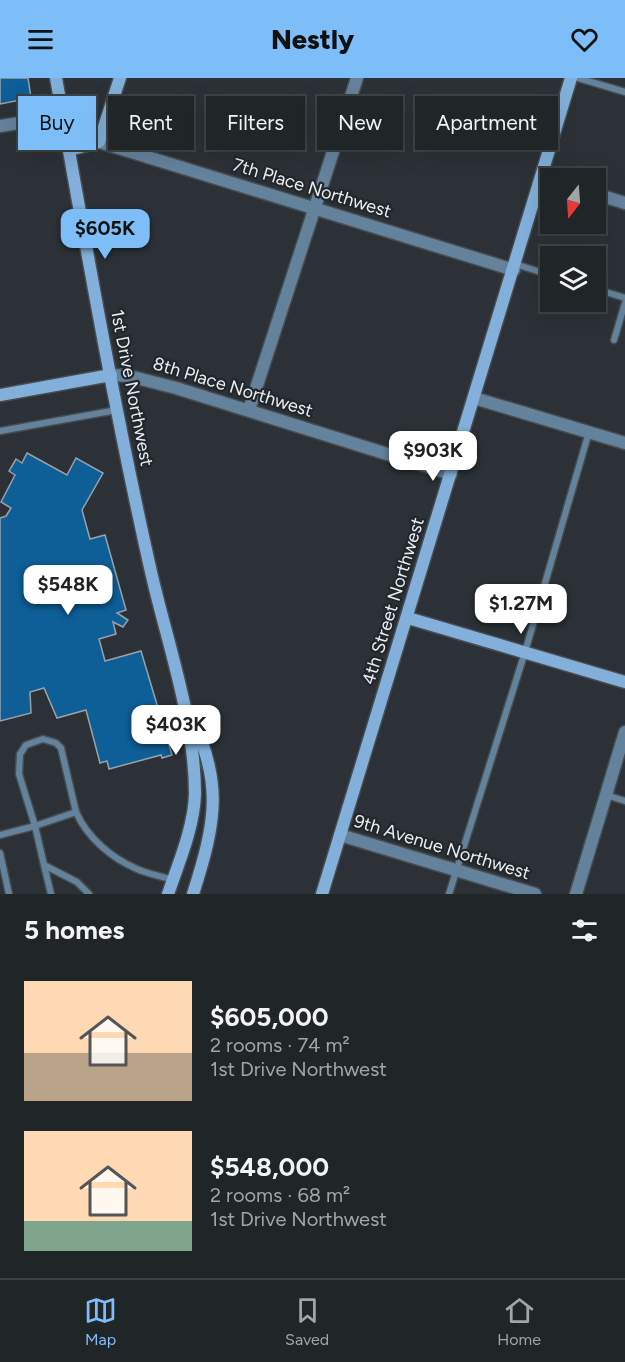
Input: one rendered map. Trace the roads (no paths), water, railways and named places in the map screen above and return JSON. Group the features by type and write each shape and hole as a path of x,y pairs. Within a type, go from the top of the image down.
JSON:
{"street":[{"name":"1st Drive Northwest","path":"56,78 59,96"},
{"path":"96,143 99,142 120,78"},
{"path":"249,410 357,78"},
{"name":"4th Street Northwest","path":"549,168 571,78"},
{"path":"0,126 18,123"},
{"name":"7th Place Northwest","path":"99,142 515,267"},
{"name":"1st Drive Northwest","path":"69,150 149,564 184,703 195,794 189,826 168,894"},
{"name":"4th Street Northwest","path":"322,894 474,398 540,196"},
{"path":"606,197 625,203"},
{"name":"8th Place Northwest","path":"0,395 111,375 148,380 451,474"},
{"path":"474,398 625,443"},
{"path":"408,618 625,682"},
{"name":"1st Drive Northwest","path":"184,703 205,749 211,768 213,786 213,807 208,842 193,894"},
{"path":"576,894 625,732"},
{"name":"9th Avenue Northwest","path":"340,835 535,894"}],"lane":[{"path":"578,78 625,92"},
{"path":"515,267 540,273"},
{"path":"606,292 625,298"},
{"path":"614,340 625,303"},
{"path":"0,431 118,410"},
{"path":"449,894 525,652 590,432"},
{"path":"51,894 35,826 19,774 20,754 26,745 43,739 56,743 61,748 76,812 82,826 103,848 136,869 173,880"},
{"path":"606,795 625,801"},
{"path":"0,835 76,812"},
{"path":"0,854 9,894"},
{"path":"44,865 77,882 89,894"}]}
